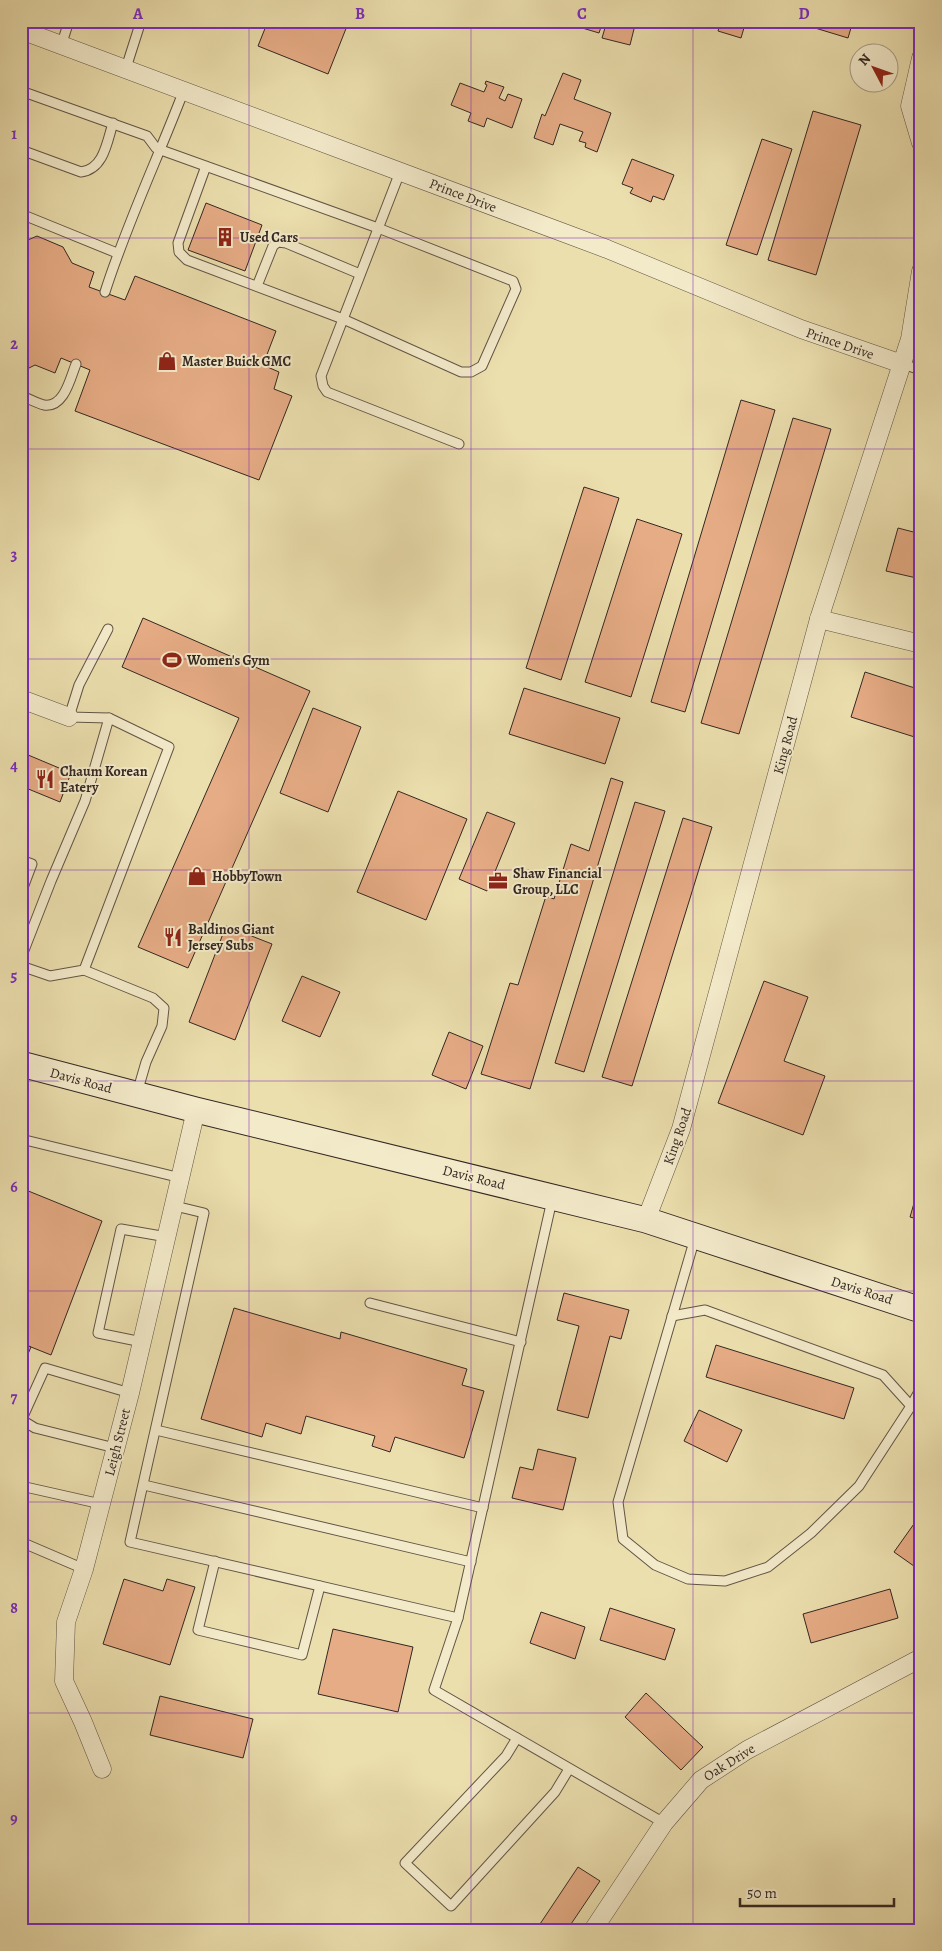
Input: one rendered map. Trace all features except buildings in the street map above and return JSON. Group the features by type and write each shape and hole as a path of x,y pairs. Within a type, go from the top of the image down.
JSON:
{"main road":[{"name":"Davis Road","path":"21,1064 196,1110 646,1220 921,1310"}],"street":[{"name":"Prince Drive","path":"21,30 606,249 801,329 902,364"},
{"path":"921,58 910,106 921,143"},
{"name":"King Road","path":"646,1220 681,1128 819,618 910,339 921,271"},
{"path":"819,618 921,644"},
{"path":"21,699 69,717"},
{"name":"Leigh Street","path":"102,1768 64,1680 66,1622 84,1569 130,1393 196,1110"},
{"name":"Oak Drive","path":"593,1930 664,1824 701,1780 747,1750 921,1658"}],"lane":[{"path":"61,46 69,21"},
{"path":"126,68 141,21"},
{"path":"104,292 117,253 161,150 184,90"},
{"path":"21,91 146,136 156,148 161,150 206,166 378,228 513,281 516,289 482,366 471,372 461,372 343,319 187,260 179,252 178,243 206,166"},
{"path":"21,150 81,172 90,171 99,163 113,123"},
{"path":"400,172 322,376 323,386 327,392 459,444"},
{"path":"21,214 117,253"},
{"path":"257,286 273,246 278,242 286,243 360,274"},
{"path":"21,396 43,405 52,405 63,397 76,364"},
{"path":"902,364 921,370"},
{"path":"84,970 169,747 109,718 69,717 79,685 108,629"},
{"path":"21,958 85,801 109,718"},
{"path":"21,860 32,864 21,893"},
{"path":"21,966 50,976 84,970 153,998 164,1008 162,1026 146,1062 137,1094"},
{"path":"21,1139 181,1178"},
{"path":"553,1197 458,1618 434,1690 664,1824"},
{"path":"175,1206 204,1213 130,1542 458,1618"},
{"path":"142,1342 98,1333 121,1229 167,1237"},
{"path":"696,1236 618,1502 623,1539 655,1565 688,1579 725,1580 768,1567 811,1533 859,1486 912,1406 921,1388"},
{"path":"370,1303 520,1342"},
{"path":"672,1316 705,1310 884,1374 912,1406"},
{"path":"116,1448 35,1428 22,1420 45,1368 130,1393"},
{"path":"156,1430 483,1508"},
{"path":"144,1484 471,1562"},
{"path":"21,1486 101,1504"},
{"path":"21,1554 23,1543 84,1569"},
{"path":"215,1561 198,1630 302,1655 320,1586"},
{"path":"517,1738 506,1756 405,1862 451,1906 555,1792 569,1769"}],"place":[{"name":"Used Cars","path":"225,237"},
{"name":"Master Buick GMC","path":"167,361"},
{"name":"Women's Gym","path":"172,660"},
{"name":"Chaum Korean Eatery","path":"45,779"},
{"name":"HobbyTown","path":"197,876"},
{"name":"Shaw Financial Group, LLC","path":"498,881"},
{"name":"Baldinos Giant Jersey Subs","path":"173,937"}]}
